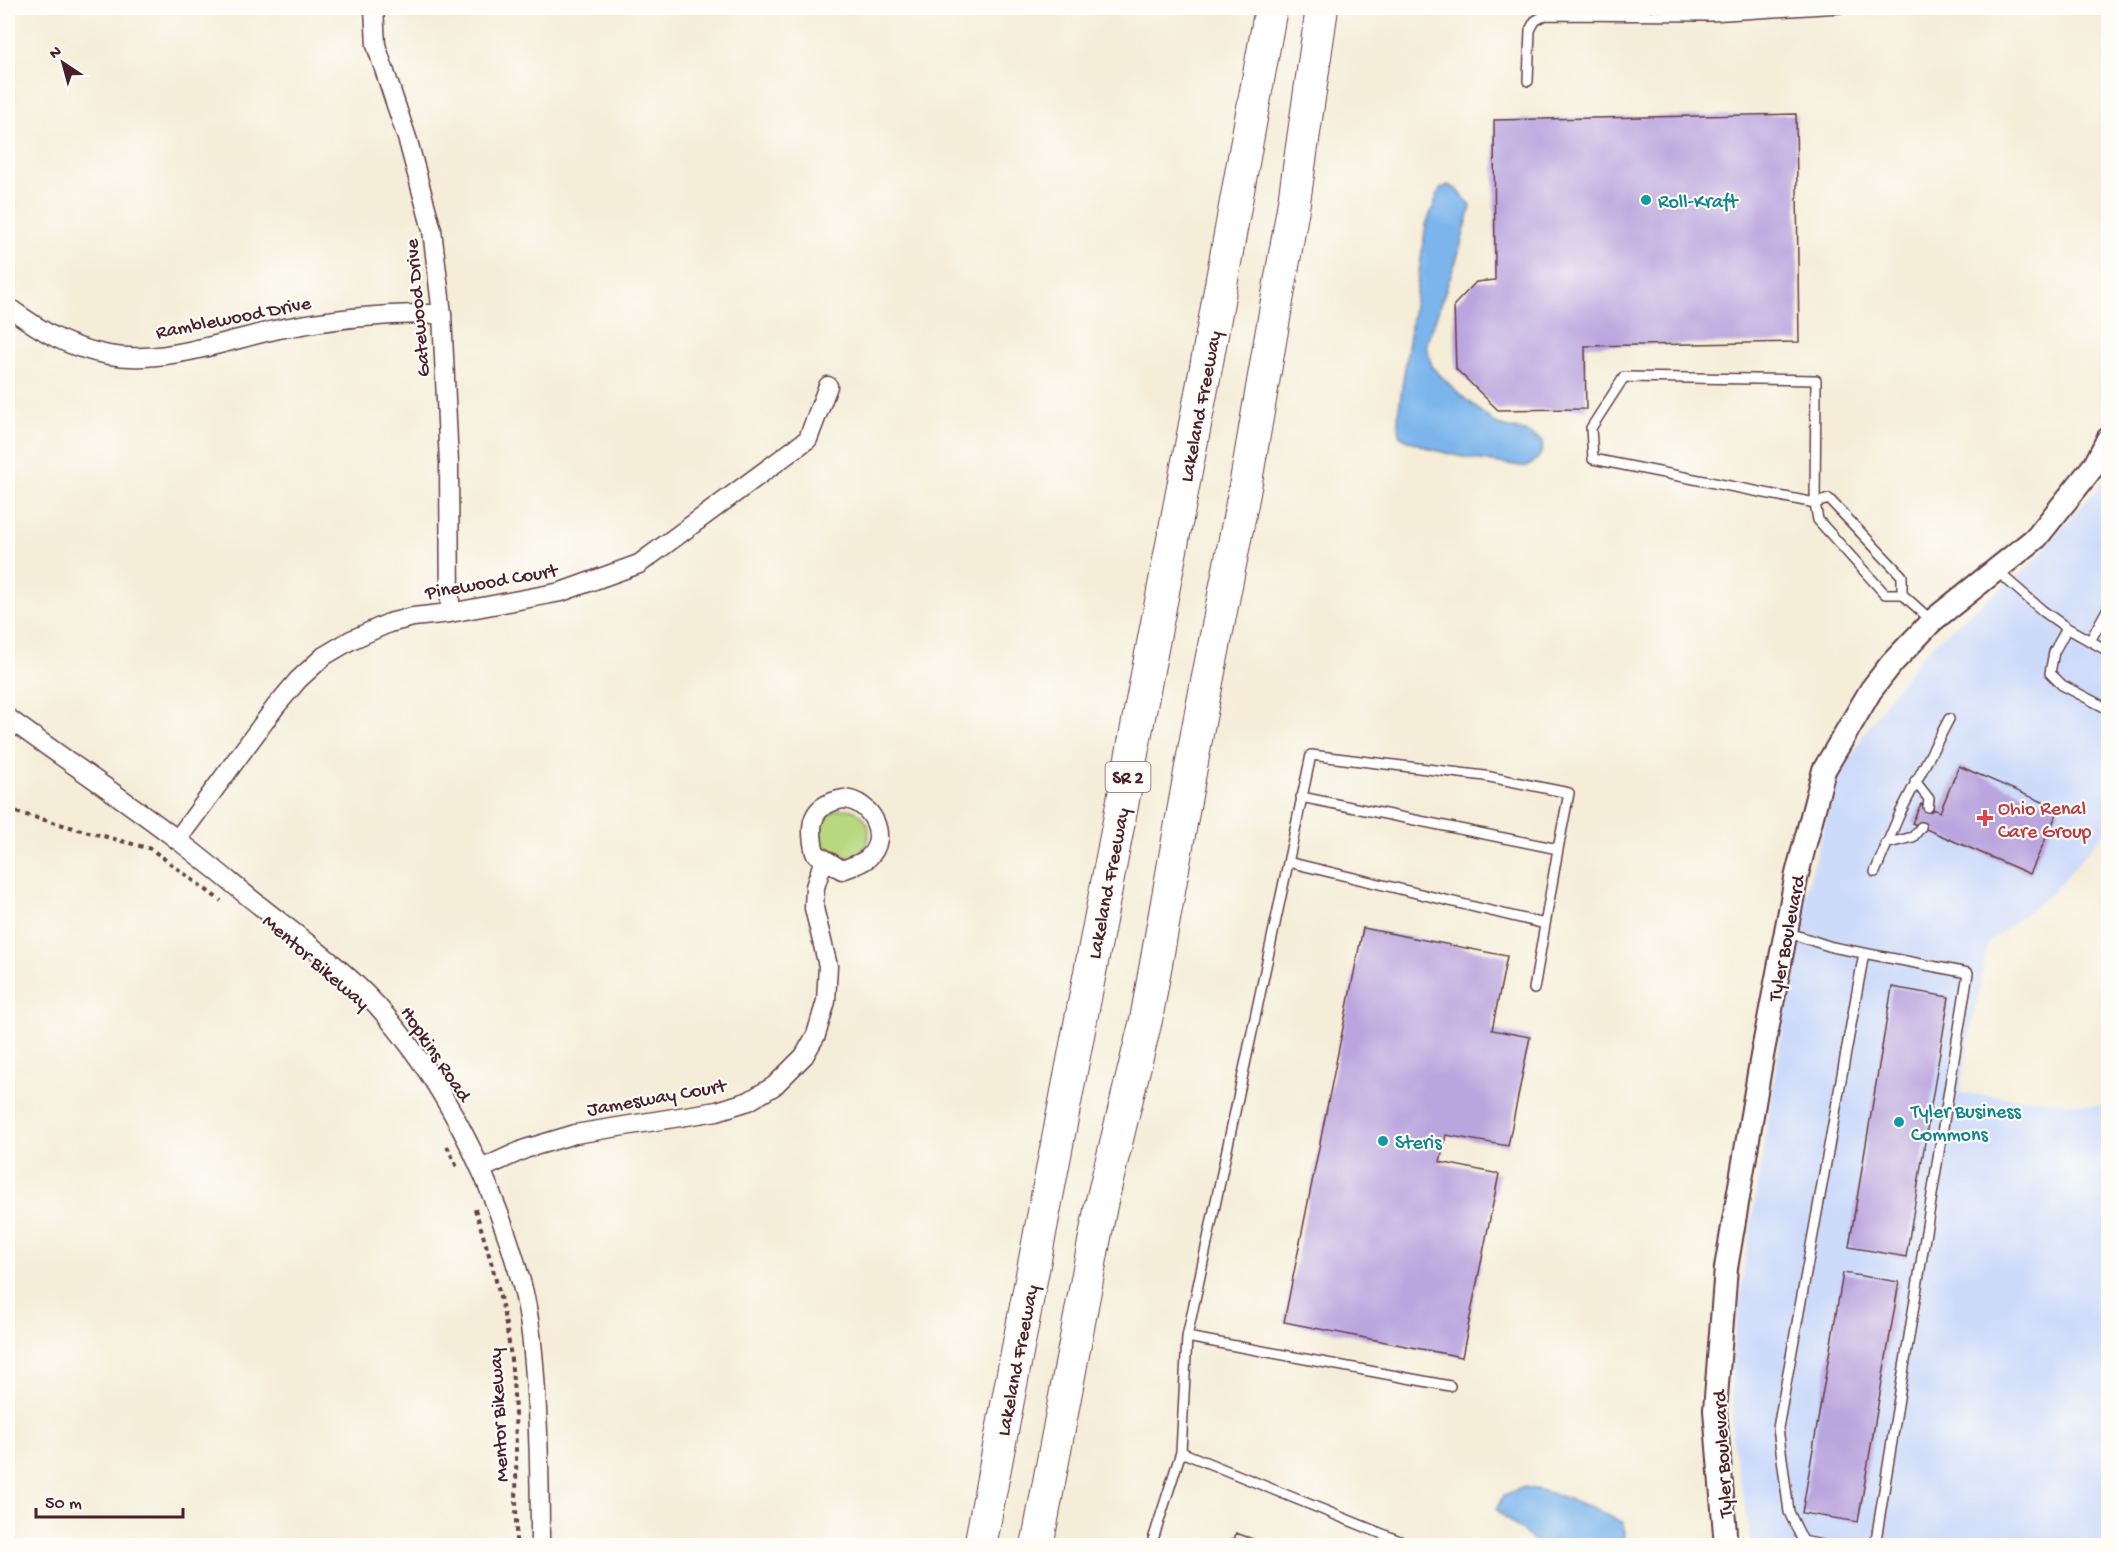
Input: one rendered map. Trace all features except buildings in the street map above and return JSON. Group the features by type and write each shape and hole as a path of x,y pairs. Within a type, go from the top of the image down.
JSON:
{"highway":[{"name":"Lakeland Freeway","path":"980,1545 1207,362 1271,8"},
{"path":"1037,1545 1101,1205 1146,1020 1198,728 1244,493 1294,202 1322,8"}],"street":[{"name":"Gatewood Drive","path":"374,8 375,45 408,141 432,230 442,314 449,464 450,613"},
{"name":"Ramblewood Drive","path":"8,307 46,334 76,347 112,355 134,356 176,353 282,329 360,315 442,314"},
{"name":"Pinewood Court","path":"177,840 276,706 298,680 324,656 351,640 389,623 561,592 639,564 807,439 828,386"},
{"name":"Tyler Boulevard","path":"1726,1545 1715,1410 1726,1268 1762,1056 1797,874 1824,770 1870,690 1892,663 1932,621 2037,537 2096,463 2109,439"},
{"name":"Hopkins Road","path":"8,718 177,840 308,944 358,987 386,1016 412,1049 481,1169 523,1290 537,1399 540,1545"},
{"name":"Jamesway Court","path":"481,1169 525,1149 575,1134 717,1112 749,1101 774,1086 804,1056 816,1035 826,1001 828,966 814,908 815,887 824,859"}],"lane":[{"path":"1528,81 1530,30 1535,21 1545,15 1710,16 1840,8"},
{"path":"1902,594 1902,576 1829,500 1815,503 1593,459 1591,428 1624,377 1816,380 1815,503 1818,520 1886,594 1902,594 1932,621"},
{"path":"1997,571 2043,611 2067,628 2109,651"},
{"path":"2090,641 2109,608"},
{"path":"2067,628 2054,652 2050,673 2062,685 2109,710"},
{"path":"1875,872 1915,781 1949,719"},
{"path":"1151,1545 1181,1452 1187,1337 1311,755 1485,776 1569,793 1534,989"},
{"path":"1915,781 1929,798 1928,807"},
{"path":"1302,797 1558,849"},
{"path":"1886,844 1913,837 1921,827"},
{"path":"1288,862 1545,924"},
{"path":"1786,932 1832,947 1968,973 1875,1545"},
{"path":"1826,1545 1801,1543 1789,1512 1778,1428 1864,953"},
{"path":"1187,1337 1450,1386"},
{"path":"1181,1452 1412,1545"}],"path":[{"path":"8,810 151,849 225,904"},
{"path":"444,1140 458,1169"},
{"name":"Mentor Bikeway","path":"475,1208 495,1272 509,1344 516,1439 516,1545"}],"shaded area":[{"path":"2108,476 2108,828 2052,893 1988,943 1959,1093 2108,1106 2108,1545 1752,1546 1732,1436 1732,1357 1802,907 1837,780 1889,697 1924,653 1968,614 2026,569"}],"green space":[{"path":"845,809 862,816 869,833 862,850 845,857 828,850 821,833 828,816"}],"water":[{"path":"1448,185 1458,190 1471,207 1457,258 1426,345 1432,367 1457,392 1497,425 1525,432 1543,441 1539,457 1527,467 1445,453 1399,435 1398,415 1426,225 1440,189"},
{"path":"1524,1487 1550,1493 1600,1511 1624,1523 1625,1537 1614,1545 1540,1545 1496,1509 1504,1495"}],"place":[{"name":"Roll-Kraft","path":"1646,200"},
{"name":"Ohio Renal Care Group","path":"1985,818"},
{"name":"Tyler Business Commons","path":"1899,1122"},
{"name":"Steris","path":"1383,1141"}]}
